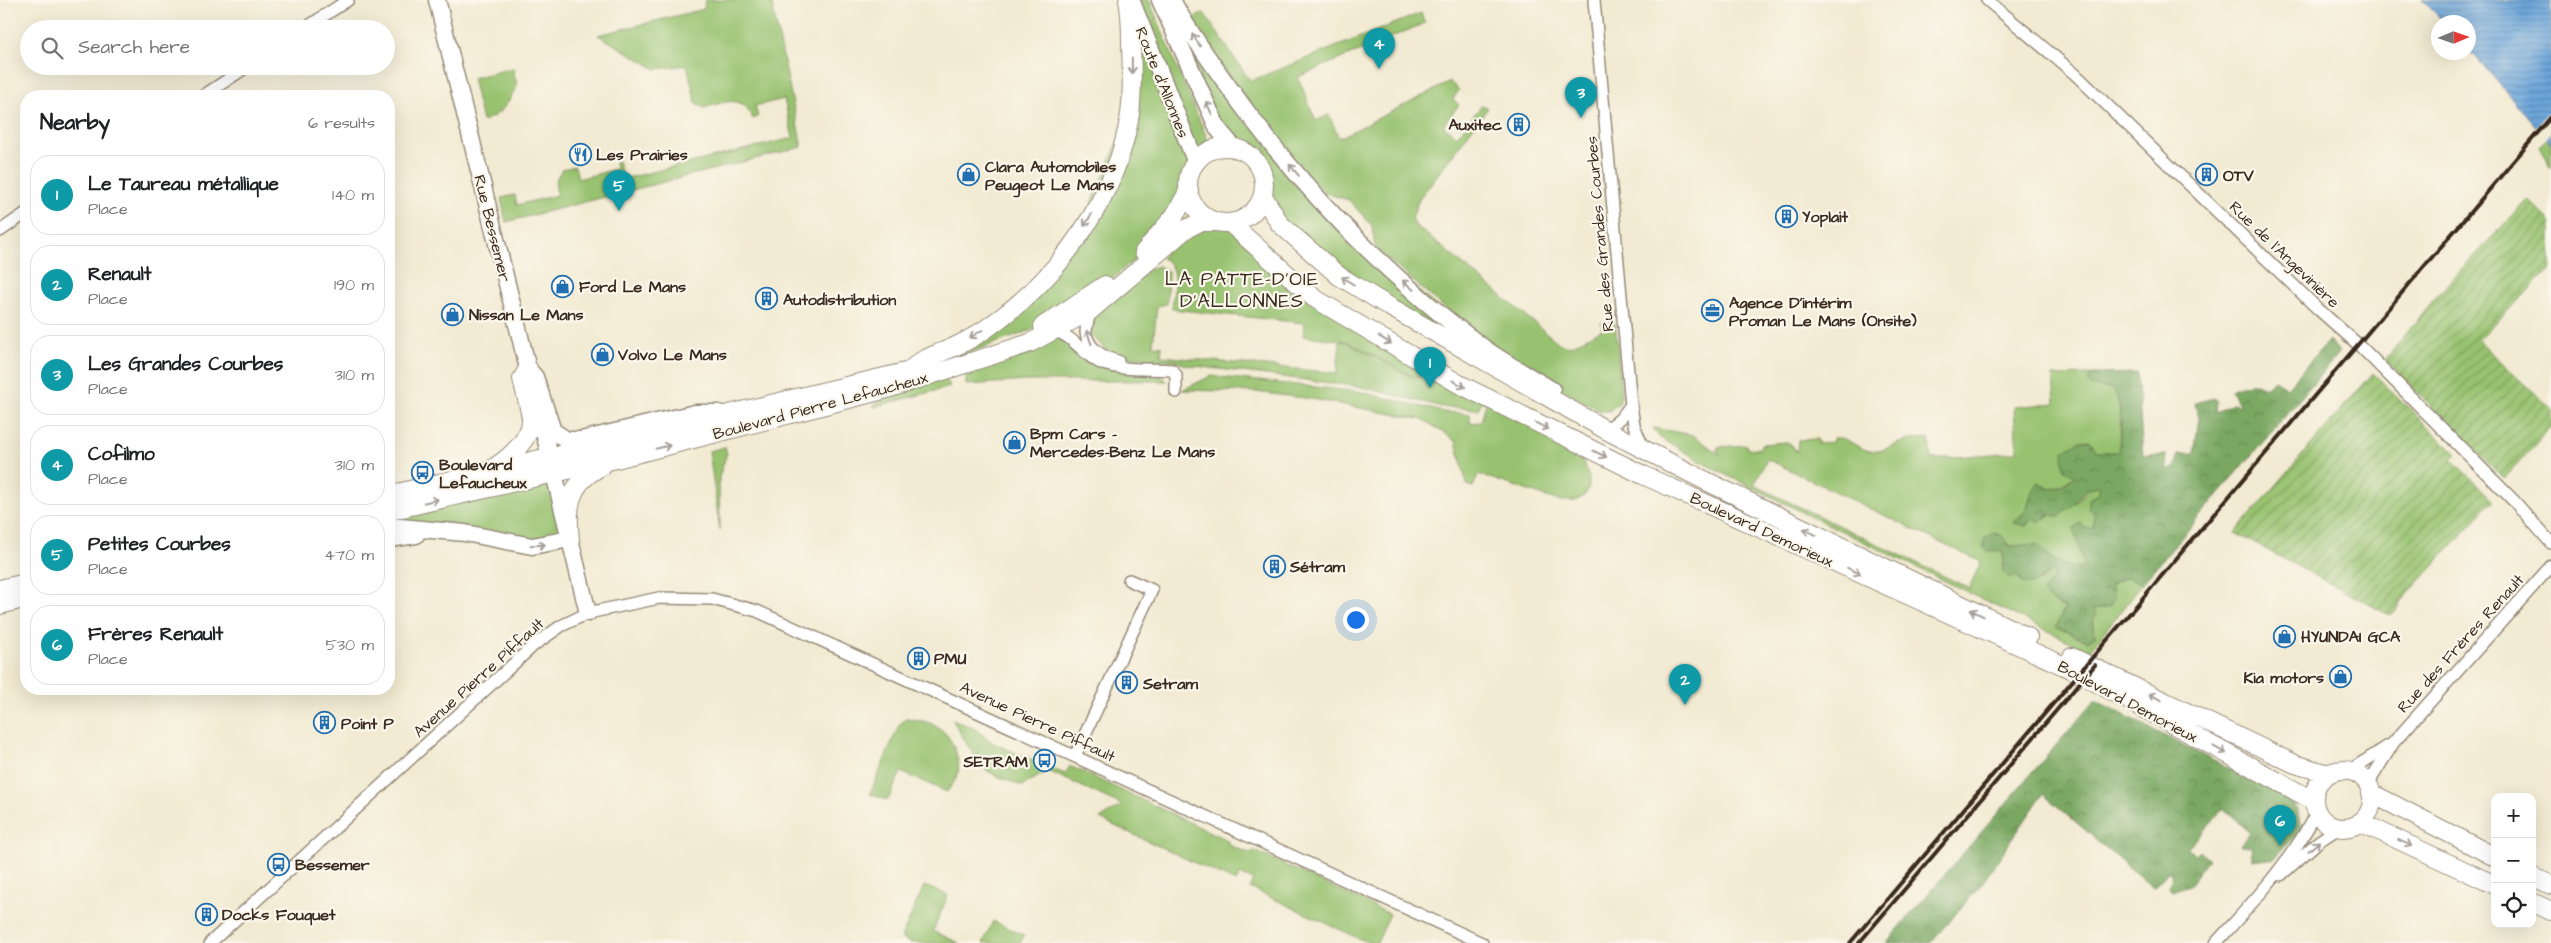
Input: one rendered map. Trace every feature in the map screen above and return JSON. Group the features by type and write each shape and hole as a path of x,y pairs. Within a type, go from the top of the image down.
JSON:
{"main road":[{"path":"910,371 917,362 958,346 998,321 1040,284 1076,239 1102,198 1118,160 1130,114 1132,70 1130,0"},
{"path":"1218,148 1235,149 1249,155 1259,166 1264,181 1262,196 1251,215 1223,223 1198,210 1193,204 1189,190 1190,176 1196,163 1203,156 1218,148"},
{"name":"Boulevard Pierre Lefaucheux","path":"395,509 730,413 910,371 1005,341 1043,326 1098,290 1150,247 1175,215 1189,190"},
{"name":"Boulevard Demorieux","path":"1262,196 1280,224 1339,276 1390,307 1700,478 2295,764 2328,774"},
{"name":"Boulevard Pierre Lefaucheux","path":"395,494 491,470 616,459 887,390 1030,343 1090,311 1186,228 1200,222 1223,223"},
{"name":"Boulevard Demorieux","path":"1223,223 1314,298 1459,384 1643,475 2073,670 2316,806"},
{"path":"491,470 511,454 529,430 531,420 522,379 528,367"},
{"path":"570,539 568,510 573,495 588,473 616,459"},
{"path":"0,589 20,584"},
{"path":"0,605 20,600"},
{"path":"2370,789 2370,809 2360,822 2350,827 2339,828 2324,822 2316,806 2316,788 2328,774 2336,770 2349,771 2362,777 2370,789 2491,855"},
{"path":"2360,822 2491,883"},
{"path":"2536,878 2551,885"},
{"path":"2536,904 2551,911"}],"street":[{"path":"318,20 348,0"},
{"name":"Rue Bessemer","path":"437,0 588,612"},
{"name":"Route d'Allonnes","path":"1130,0 1196,163"},
{"name":"Route d'Allonnes","path":"1160,0 1218,129 1235,149"},
{"path":"1172,0 1206,55 1255,123 1333,216 1360,242 1486,350 1609,428 1640,440 1700,478"},
{"name":"Rue des Grandes Courbes","path":"1594,0 1631,405 1634,425 1640,440"},
{"name":"Rue de l'Angevinière","path":"1987,0 2075,74 2318,309 2361,347 2515,502 2551,543"},
{"path":"212,90 234,75"},
{"path":"0,231 20,217"},
{"path":"1090,311 1086,331 1092,345 1105,357 1139,367"},
{"path":"1055,330 1070,338 1101,363 1116,368 1139,367 1172,370 1176,375 1176,392"},
{"path":"528,367 536,376 553,431 568,440 601,436 696,413 730,413"},
{"path":"1609,428 1631,405"},
{"path":"395,527 465,533 532,546 549,545 570,539"},
{"path":"395,538 420,534 465,533"},
{"name":"Rue des Frères Renault","path":"2370,789 2394,742 2551,566"},
{"path":"1075,756 1152,590 1129,580"},
{"name":"Avenue Pierre Piffault","path":"210,943 534,645 561,626 588,612 659,598 712,599 757,611 1482,943"},
{"name":"Rue des Frères Renault","path":"2349,771 2394,742"},
{"path":"2216,943 2264,890 2307,832 2316,806"},
{"path":"2264,890 2319,841 2339,828"}],"green space":[{"path":"705,0 771,0 802,147 506,222 501,198 515,195 517,205 557,195 555,181 562,169 575,166 578,179 616,169 615,162 618,161 623,179 793,138 784,99 755,106 758,117 753,119 744,105 739,103 726,102 704,108 696,103 687,65 656,69 598,35 704,9"},
{"path":"1128,0 1149,0 1212,150 1196,163 1188,183 1149,247 1098,291 1043,326 943,362 910,371 998,321 1076,239 1130,114"},
{"path":"1172,0 1333,216 1486,350 1390,307 1280,224 1264,189 1259,167 1254,159 1218,129"},
{"path":"1204,13 1250,81 1421,13 1425,23 1298,77 1316,121 1329,115 1339,138 1450,82 1459,90 1453,99 1459,105 1443,125 1457,136 1482,105 1488,108 1419,199 1412,218 1415,225 1560,344 1570,346 1603,329 1601,323 1614,322 1616,328 1620,402 1609,411 1600,411 1477,336 1375,248 1372,226 1349,200 1324,193 1271,131 1212,52 1192,19"},
{"path":"513,68 517,86 510,98 499,112 489,119 482,121 472,78"},
{"path":"2546,138 2551,144 2551,168 2539,147"},
{"path":"2528,199 2551,222 2551,268 2478,340 2551,408 2551,427 2504,479 2385,360 2435,298"},
{"path":"1223,223 1314,298 1427,370 1420,376 1412,376 1347,341 1303,336 1304,323 1172,309 1173,272 1167,261 1161,258 1186,229"},
{"path":"1158,266 1168,271 1167,304 1157,306 1153,345 1162,346 1161,356 1337,373 1340,341 1347,342 1414,378 1427,375 1483,400 1478,409 1443,407 1362,387 1187,365 1174,361 1111,355 1092,336 1094,315 1149,269"},
{"path":"1059,338 1128,373 1161,376 1167,381 1027,381 966,385 966,375 985,362 1023,346"},
{"path":"2329,340 2339,353 2142,584 2128,577 2111,584 2114,599 2109,607 2093,610 2096,616 2093,620 2095,636 2087,641 2056,627 2065,608 2048,599 2042,592 2054,578 2054,570 2031,584 2021,583 2018,576 2011,578 2002,571 2004,559 2002,551 1988,552 1983,546 1985,537 1995,533 2003,536 2010,546 2037,544 2050,557 2066,566 2079,569 2085,564 2073,528 2080,523 2083,527 2093,528 2094,513 2088,508 2088,499 2098,494 2100,485 2085,490 2077,501 2059,517 2049,514 2042,521 2031,520 2026,526 2014,523 2027,509 2032,491 2039,482 2050,489 2062,486 2076,476 2064,469 2063,451 2080,441 2090,440 2097,452 2118,452 2121,420 2117,398 2114,390 2091,386 2088,382 2091,374 2137,373 2143,456 2166,455 2167,471 2174,467 2179,454 2194,454 2199,418 2195,403 2214,398 2217,400 2216,412 2233,404 2240,406 2231,390 2240,386 2257,384 2267,387 2274,380 2287,388"},
{"path":"2373,373 2456,454 2451,459 2493,500 2399,604 2396,611 2389,615 2235,533"},
{"path":"2091,375 2088,382 2114,390 2120,413 2118,452 2097,452 2071,479 2058,486 2050,489 2039,482 2032,491 2027,509 2014,523 2026,526 2031,520 2042,521 2050,515 2070,507 2088,490 2100,485 2093,529 2083,527 2080,537 2079,546 2085,564 2079,569 2066,566 2050,557 2037,544 2010,546 2003,536 1995,552 2002,551 2004,559 2001,565 2018,576 2038,582 2054,570 2054,578 2048,587 2058,605 2065,608 2061,615 2081,639 2087,641 2095,636 2093,610 2109,607 2111,584 2128,577 2142,584 2089,651 1716,470 1659,437 1653,428 1693,435 1720,455 1717,450 1718,447 1746,445 1747,449 1761,448 1761,444 1788,442 1797,452 1798,440 1817,439 1818,443 1833,442 1833,438 1844,439 1866,450 1877,451 1905,441 1929,438 1931,459 2017,452 2014,407 2055,403 2053,376","holes":["1767,459 1981,562 1969,588 1754,485"]},
{"path":"1211,376 1362,392 1443,412 1470,414 1470,423 1481,422 1487,398 1565,437 1583,462 1589,477 1589,487 1585,495 1576,501 1559,501 1478,474 1473,487 1467,485 1456,441 1424,420 1312,399 1255,392 1182,390"},
{"path":"935,377 947,379 950,387 873,407 888,393"},
{"path":"725,447 727,453 719,477 720,530 709,451"},
{"path":"554,473 570,539 554,544 395,527 395,510"},
{"path":"2095,700 2292,801 2298,811 2301,829 2273,860 2252,859 2251,846 2239,846 2250,832 2223,809 2188,848 2196,855 2200,851 2209,859 2189,885 2172,891 2169,886 2172,877 2169,871 2153,888 2043,794 1980,886 1930,943 1886,943"},
{"path":"906,719 924,721 938,727 953,744 958,770 955,780 947,792 901,772 888,800 870,794 899,725"},
{"path":"953,719 977,730 993,743 1065,774 1070,766 1227,840 1229,845 1249,853 1255,851 1390,914 1377,943 1369,943 1250,888 1253,880 1240,874 1236,882 1100,819 1122,805 1048,771 1022,786 999,777 983,767"},
{"path":"924,886 948,895 933,931 959,943 911,943 901,938"},
{"path":"993,921 1024,935 1020,943 983,943"}],"water":[{"path":"2422,0 2551,0 2551,144 2476,57 2476,15 2437,15"}],"pier":[{"path":"2551,110 2551,133 2544,140 2535,128"}],"railway":[{"path":"1850,943 2551,117"},
{"path":"1859,943 2095,665"}],"place":[{"name":"Cofilmo","path":"1379,69"},
{"name":"Les Grandes Courbes","path":"1581,118"},
{"name":"Auxitec","path":"1518,124"},
{"name":"Les Prairies","path":"580,154"},
{"name":"Clara Automobiles Peugeot Le Mans","path":"969,175"},
{"name":"OTV","path":"2207,175"},
{"name":"Petites Courbes","path":"619,211"},
{"name":"Yoplait","path":"1786,216"},
{"name":"Ford Le Mans","path":"563,286"},
{"name":"Autodistribution","path":"767,299"},
{"name":"Agence D'intérim Proman Le Mans (Onsite)","path":"1713,311"},
{"name":"Nissan Le Mans","path":"453,314"},
{"name":"Volvo Le Mans","path":"602,354"},
{"name":"Le Taureau métallique","path":"1430,388"},
{"name":"Bpm Cars - Mercedes-Benz Le Mans","path":"1014,442"},
{"name":"Boulevard Lefaucheux","path":"423,473"},
{"name":"Sétram","path":"1274,566"},
{"name":"HYUNDAI GCA","path":"2285,636"},
{"name":"PMU","path":"918,658"},
{"name":"Kia motors","path":"2340,677"},
{"name":"Setram","path":"1127,683"},
{"name":"Renault","path":"1685,705"},
{"name":"Point P","path":"325,723"},
{"name":"SETRAM","path":"1044,761"},
{"name":"Frères Renault","path":"2280,846"},
{"name":"Bessemer","path":"279,864"},
{"name":"Docks Fouquet","path":"206,914"}],"district":[{"name":"LA PATTE-D'OIE D'ALLONNES","path":"1242,289"}]}
